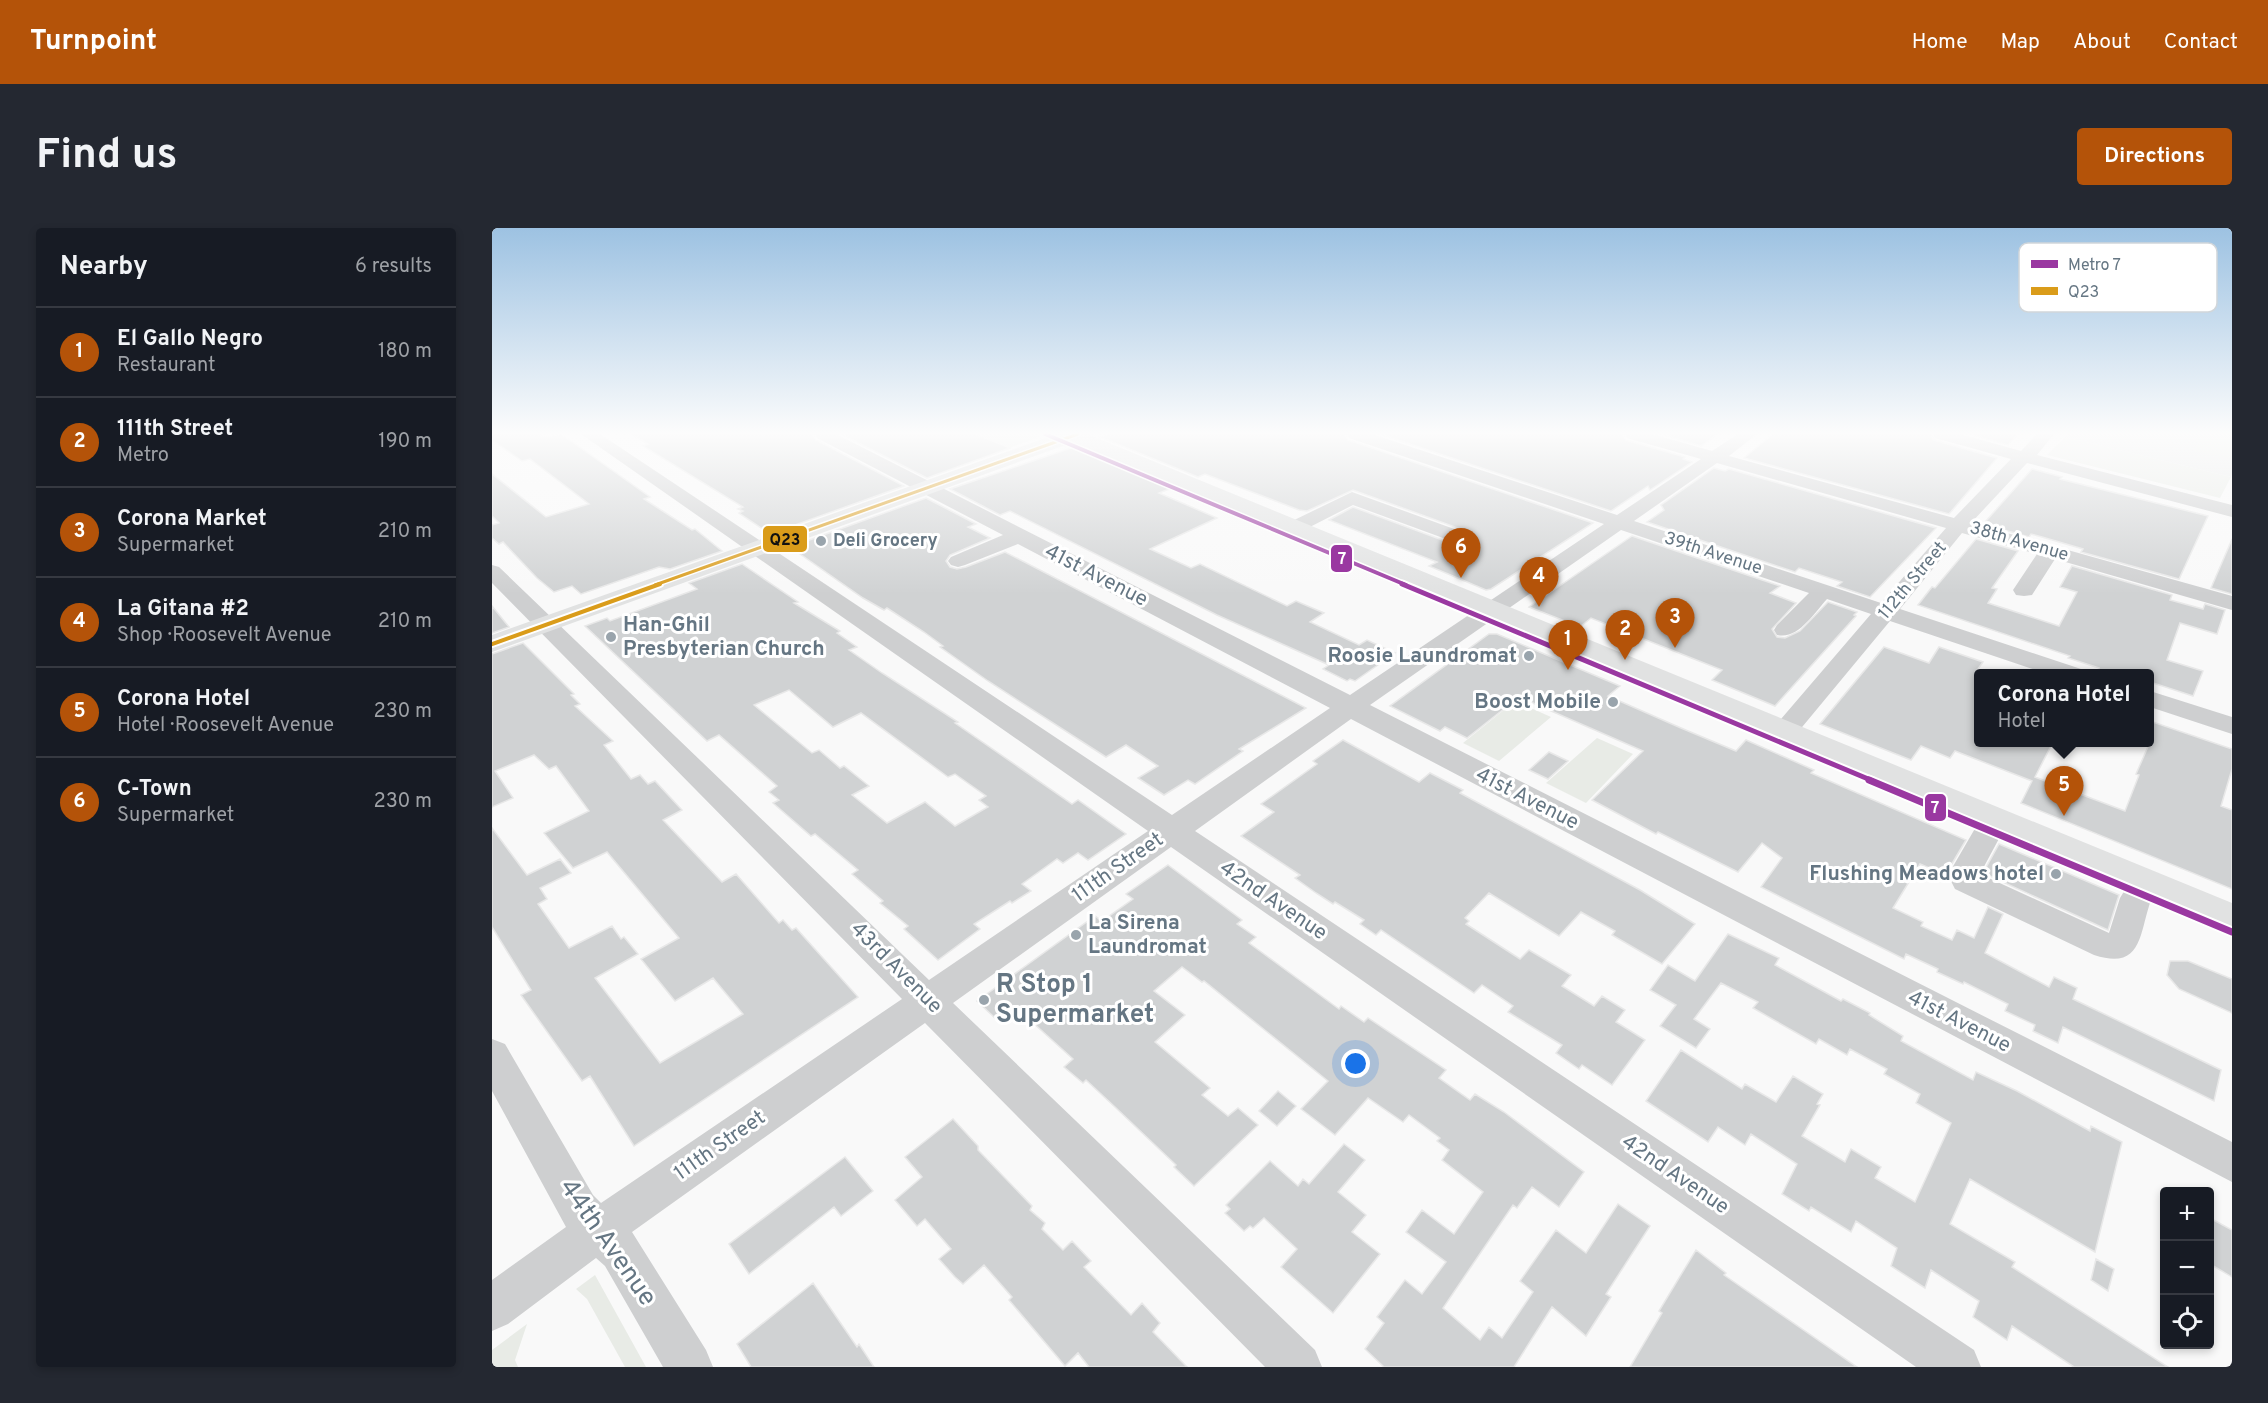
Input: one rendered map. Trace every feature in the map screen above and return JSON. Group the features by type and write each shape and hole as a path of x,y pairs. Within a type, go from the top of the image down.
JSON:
{"main road":[{"path":"1196,487 2232,919"},
{"path":"492,644 927,488"}],"street":[{"name":"42nd Avenue","path":"667,487 1957,1367"},
{"name":"39th Avenue","path":"1514,487 2057,669"},
{"name":"111th Street","path":"492,1308 598,1230 928,1000 1670,487"},
{"name":"38th Avenue","path":"1823,487 2232,603"},
{"name":"112th Street","path":"1784,732 1959,525 1994,487"},
{"path":"2139,487 2232,511"},
{"name":"41st Avenue","path":"927,488 2232,1163"},
{"path":"1293,528 1352,498 1461,538"},
{"path":"958,561 1019,536"},
{"path":"2024,590 2050,551"},
{"name":"43rd Avenue","path":"492,571 1298,1367"},
{"path":"1785,630 1823,591"},
{"path":"2154,700 2232,726"},
{"path":"1995,820 1964,875 1966,881 2106,946 2115,947 2124,940 2136,898 2145,883"},
{"name":"44th Avenue","path":"492,1055 578,1210 620,1251 689,1367"}],"shaded area":[{"path":"2176,487 2226,487 2220,498"},
{"path":"1515,701 1551,717 1499,761 1463,743"},
{"path":"1597,738 1633,754 1586,803 1546,783"},
{"path":"595,1275 646,1367 625,1367 587,1299 576,1289"},
{"path":"527,1324 515,1360 518,1367 492,1367 492,1350"}],"building":[{"path":"492,487 509,487 546,517 589,504 567,487 636,487 650,497 644,499 692,530 695,529 722,551 670,569 659,567 581,594 572,586 554,592 537,578 503,542 499,544 492,538 492,525 499,523 492,516"},
{"path":"710,487 901,487 770,534 739,513 743,511 738,509 743,507"},
{"path":"955,487 1170,487 1172,488 1159,493 1217,518 1150,549 1191,568 1200,564 1287,606 1296,601 1324,613 1310,622 1359,645 1367,640 1395,653 1355,681 1350,679 1347,681 1323,669 1329,665 1217,615 1010,511 1000,515 950,489"},
{"path":"1239,487 1487,487 1593,523 1491,589 1486,590 1429,566 1437,562 1329,520 1353,507 1453,544 1470,543 1473,538 1469,532 1353,490 1307,511"},
{"path":"1539,487 1646,487 1611,511"},
{"path":"1687,487 1793,487 1936,528 1870,597 1837,586 1842,582 1799,568 1795,572 1647,522 1664,510 1661,505"},
{"path":"1851,487 1972,487 1949,514"},
{"path":"2016,487 2093,487 2208,516 2179,579 2081,552 2083,549 2042,537 2031,534 2029,537 1987,525 1989,522 1986,521"},
{"path":"926,498 976,524 968,527 990,538 950,555 946,561 950,567 957,569 966,567 1005,552 1306,708 1239,749 1243,751 1195,784 1188,780 1164,795 1138,778 1158,766 1126,745 1106,757 988,681 940,647 943,646 924,632 887,608 884,610 863,598 790,547"},
{"path":"1632,536 1780,586 1770,593 1796,603 1772,629 1777,637 1785,638 1800,631 1828,602 1857,612 1854,615 1856,616 1775,706 1712,680 1722,670 1591,618 1580,627 1529,607"},
{"path":"1976,539 2018,551 1992,588 1997,589 1988,603 2059,626 2077,592 2060,587 2072,566 2172,595 2170,600 2203,609 2205,604 2225,610 2217,634 2180,623 2167,660 2203,671 2193,696 2154,683 2154,669 2098,669 2068,658 2070,656 1918,605 1932,587 1935,588"},
{"path":"2232,539 2232,594 2211,588"},
{"path":"742,564 798,602 794,603 840,631 837,633 857,647 849,650 958,722 955,723 1072,804 1078,800 1126,834 1088,860 1078,853 1063,863 1057,859 1022,884 1031,891 1012,903 1010,901 974,924 980,929 938,960 904,929 908,926 880,903 883,901 852,874 858,870 815,834 811,836 773,803 779,800 769,792 777,786 719,735 707,741 585,626 607,618 610,621 697,589 689,583","holes":["789,690 833,727 861,713 948,777 955,774 986,796 979,800 988,807 955,826 925,802 887,823 852,795 869,786 844,766 840,768 819,750 812,753 754,705"]},
{"path":"492,606 509,627 492,633"},
{"path":"1489,634 1497,634 1620,686 1608,696 1681,728 1736,751 1746,740 1814,770 1811,773 1966,840 1950,867 1945,865 1941,873 1920,864 1893,908 1923,922 1921,926 1952,940 1957,930 1974,938 1988,907 2003,914 1985,953 2049,987 2054,977 2077,988 2073,999 2221,1070 2214,1101 2063,1027 2058,1043 2033,1031 2035,1025 2005,1011 2008,1004 1964,982 1963,984 1937,972 1938,969 1906,954 1904,959 1761,887 1782,858 1762,843 1738,872 1658,832 1656,834 1592,800 1643,751 1519,697 1467,738 1445,727 1440,731 1390,706"},
{"path":"523,643 574,694 571,695 580,704 575,706 613,741 604,745 631,779 640,775 648,784 655,781 682,810 663,820 722,882 736,874 779,923 783,920 792,930 796,928 858,997 634,1146 590,1076 582,1081 521,995 531,990 492,927 492,828 527,875 560,859 571,873 540,888 547,899 538,904 569,948 612,926 621,939 624,937 638,954 595,978 660,1063 743,1014 713,978 675,1001 641,959 679,938 607,852 573,868 544,833 589,811 556,766 549,769 534,755 495,771 513,798 492,807 492,654"},
{"path":"1884,647 1929,663 1939,647 1983,662 1978,669 1974,669 1974,747 2050,747 2035,777 2125,811 2139,775 2136,774 2148,747 2154,747 2154,722 2232,749 2232,769 2221,806 2232,810 2232,889 2021,803 2032,781 1955,751 1950,758 1921,746 1911,760 1820,724"},
{"path":"1343,740 1419,782 1430,773 1463,790 1460,793 1640,890 1695,924 1662,964 1612,935 1615,931 1581,912 1559,936 1489,893 1465,918 1469,921 1466,924 1520,959 1529,950 1571,975 1562,986 1594,1006 1602,996 1625,1010 1616,1022 1645,1040 1612,1085 1582,1065 1579,1069 1556,1053 1562,1045 1508,1012 1513,1006 1482,985 1474,993 1381,930 1376,935 1360,924 1364,920 1316,893 1295,878 1300,875 1241,836 1274,812 1261,804 1317,764 1313,761"},
{"path":"1549,752 1568,761 1548,779 1529,770"},
{"path":"1999,844 2119,895 2108,930 1983,873"},
{"path":"1168,865 1242,920 1237,924 1256,937 1249,943 1339,1009 1341,1006 1364,1022 1368,1018 1446,1070 1439,1078 1470,1100 1475,1094 1504,1112 1584,1172 1559,1207 1532,1187 1517,1208 1513,1205 1443,1308 1480,1340 1489,1327 1502,1338 1533,1292 1520,1281 1556,1230 1586,1253 1618,1204 1650,1226 1606,1294 1611,1297 1586,1336 1552,1307 1514,1367 1384,1367 1365,1349 1384,1323 1377,1317 1405,1280 1422,1294 1446,1262 1406,1232 1422,1210 1454,1234 1483,1192 1442,1160 1449,1150 1437,1141 1440,1138 1409,1115 1403,1122 1368,1098 1335,1135 1301,1109 1328,1081 1204,981 1202,982 1182,967 1154,991 1185,1015 1155,1042 1210,1088 1202,1095 1228,1116 1238,1108 1258,1125 1194,1186 1174,1167 1176,1165 1086,1080 1083,1083 1064,1067 1073,1059 1031,1021 1028,1024 1009,1008 995,1018 977,1001 1095,916 1102,921 1133,899 1126,894"},
{"path":"1728,934 1779,958 1775,965 1841,1001 1843,999 1870,1013 1869,1015 1903,1036 1901,1041 1973,1080 1976,1072 2017,1091 2090,1131 2091,1126 2122,1142 2095,1252 1970,1179 1950,1224 2015,1262 2012,1267 2168,1367 2074,1367 2012,1326 2007,1340 1973,1317 1979,1301 1931,1270 1925,1288 1891,1266 1897,1248 1856,1221 1851,1232 1811,1207 1809,1211 1782,1194 1797,1164 1751,1134 1745,1145 1718,1127 1708,1142 1646,1101 1681,1050 1742,1089 1745,1084 1776,1102 1793,1076 1823,1094 1817,1104 1820,1105 1802,1136 1845,1162 1851,1149 1881,1167 1875,1178 1915,1202 1951,1123 1916,1103 1920,1094 1884,1074 1887,1069 1850,1049 1847,1055 1819,1039 1816,1044 1753,1008 1758,1002 1721,983 1694,1019 1710,1029 1696,1048 1660,1026 1676,1005 1650,990 1668,965 1695,981"},
{"path":"2170,961 2188,961 2232,979 2232,1013 2179,989 2167,975"},
{"path":"1278,1091 1296,1106 1277,1126 1259,1111"},
{"path":"953,1119 978,1146 978,1150 1032,1206 1030,1210 1045,1223 1042,1229 1063,1250 1072,1241 1091,1261 1084,1267 1131,1315 1142,1303 1160,1323 1153,1332 1187,1367 1089,1367 1078,1353 1065,1366 1009,1300 1012,1297 984,1265 963,1284 955,1277 939,1259 951,1249 925,1219 917,1226 895,1200 922,1177 905,1157"},
{"path":"1344,1144 1365,1160 1338,1192 1366,1215 1352,1232 1380,1254 1333,1313 1281,1267 1297,1249 1264,1218 1253,1228 1250,1226 1244,1231 1225,1213 1230,1209 1226,1205 1270,1161 1298,1186 1303,1179 1309,1184"},
{"path":"845,1157 873,1191 841,1216 834,1207 749,1274 729,1244"},
{"path":"2214,1220 2232,1230 2232,1277 2214,1266"},
{"path":"1696,1250 1726,1273 1724,1275 1857,1367 1630,1367 1662,1313 1659,1311"},
{"path":"2096,1259 2114,1269 2108,1291 2091,1280"},
{"path":"813,1283 857,1347 859,1344 874,1367 751,1367 737,1344"}],"metro line":[{"name":"7","path":"1172,487 2232,932"}],"transit line":[{"name":"Q23","path":"492,644 930,487"}],"place":[{"name":"Deli Grocery","path":"821,541"},
{"name":"C-Town","path":"1461,578"},
{"name":"La Gitana #2","path":"1539,607"},
{"name":"Han-Ghil Presbyterian Church","path":"611,637"},
{"name":"Corona Market","path":"1675,648"},
{"name":"Roosie Laundromat","path":"1529,656"},
{"name":"111th Street","path":"1625,660"},
{"name":"El Gallo Negro","path":"1568,670"},
{"name":"Boost Mobile","path":"1613,702"},
{"name":"Corona Hotel","path":"2064,816"},
{"name":"Flushing Meadows hotel","path":"2056,874"},
{"name":"La Sirena Laundromat","path":"1076,935"},
{"name":"R Stop 1 Supermarket","path":"984,1000"}]}
